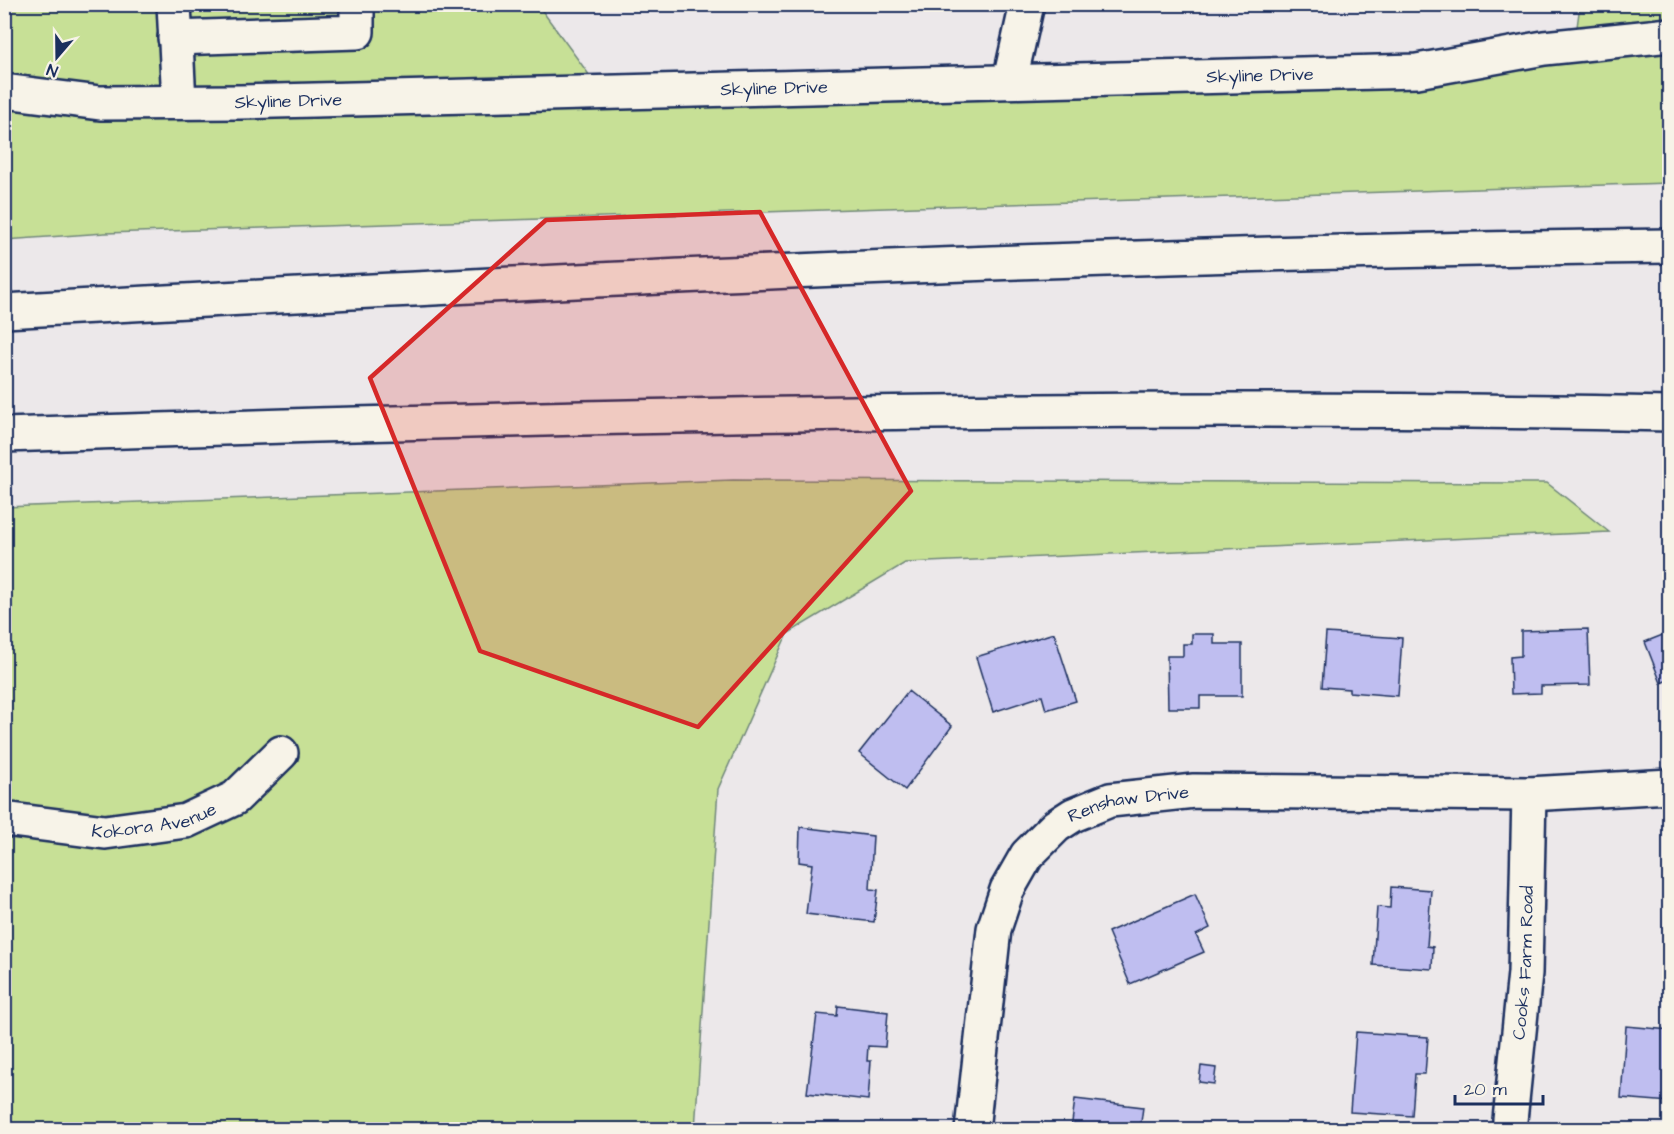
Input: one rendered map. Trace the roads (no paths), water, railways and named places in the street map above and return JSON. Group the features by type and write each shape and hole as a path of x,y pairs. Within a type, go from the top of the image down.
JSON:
{"main road":[{"path":"174,4 179,102"},
{"path":"175,38 357,32 357,4"},
{"path":"1010,80 1027,4"},
{"name":"Skyline Drive","path":"4,91 99,103 179,102 1417,71 1544,48 1670,35"},
{"path":"4,311 1079,259 1420,249 1670,246"},
{"path":"4,435 467,421 916,412 1295,410 1670,414"},
{"name":"Kokora Avenue","path":"4,819 105,832 186,821 235,798 281,753"},
{"name":"Renshaw Drive","path":"972,1130 994,928 1007,890 1027,855 1056,826 1073,815 1110,800 1194,791 1529,794 1670,786"},
{"name":"Cooks Farm Road","path":"1509,1130 1525,973 1529,794"}]}
